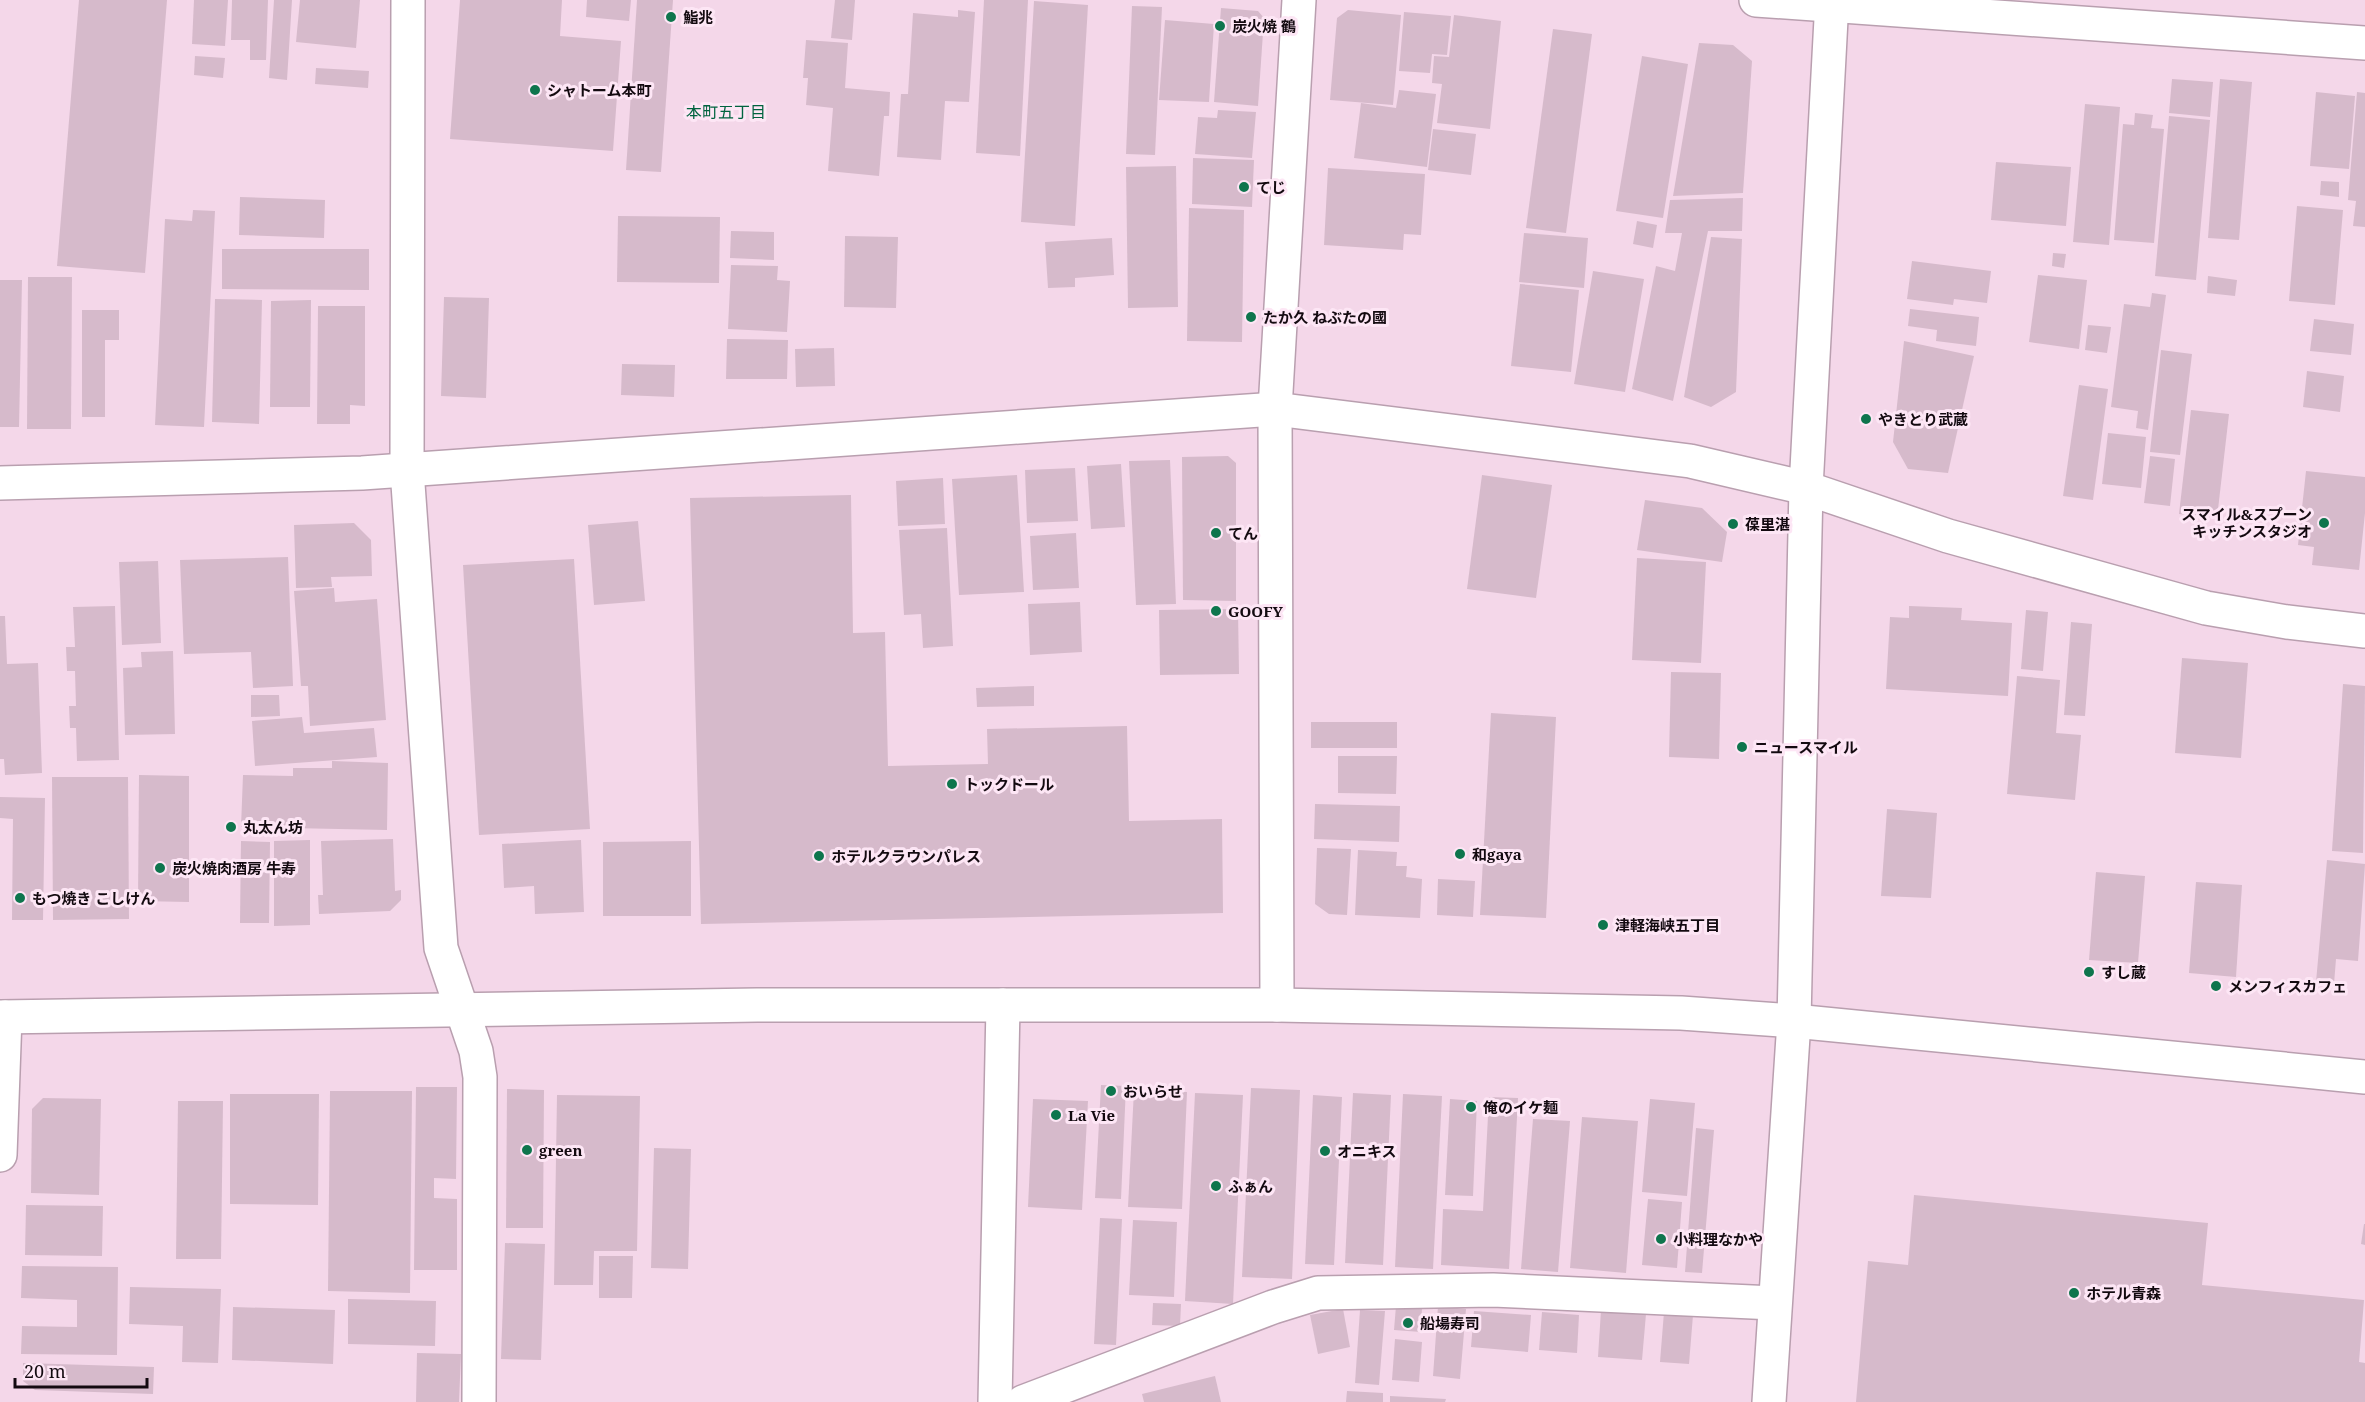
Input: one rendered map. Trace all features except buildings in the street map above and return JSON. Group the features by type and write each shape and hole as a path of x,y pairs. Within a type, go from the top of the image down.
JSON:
{"street":[{"path":"408,0 407,470 441,948 476,1051 480,1077 479,1402"},
{"path":"1277,1005 1275,409 1299,0"},
{"path":"1756,0 1832,3 2365,43"},
{"path":"1769,1402 1794,1021 1806,488 1832,3"},
{"path":"0,483 306,476 1275,409 1690,461 1806,488 1948,536 2196,606 2287,622 2365,631"},
{"path":"0,1155 2,1017 757,1005 1277,1005 1681,1013 1794,1021 2365,1077"},
{"path":"995,1402 1003,1005"},
{"path":"1023,1402 1273,1307 1318,1293 1492,1290 1774,1304"}],"place":[{"name":"鮨兆","path":"671,17"},
{"name":"炭火焼 鶴","path":"1220,26"},
{"name":"シャトーム本町","path":"535,90"},
{"name":"てじ","path":"1244,187"},
{"name":"たか久 ねぶたの國","path":"1251,317"},
{"name":"やきとり武蔵","path":"1866,419"},
{"name":"スマイル&スプーン キッチンスタジオ","path":"2324,523"},
{"name":"葆里湛","path":"1733,524"},
{"name":"てん","path":"1216,533"},
{"name":"GOOFY","path":"1216,611"},
{"name":"ニュースマイル","path":"1742,747"},
{"name":"トックドール","path":"952,784"},
{"name":"丸太ん坊","path":"231,827"},
{"name":"和gaya","path":"1460,854"},
{"name":"ホテルクラウンパレス","path":"819,856"},
{"name":"炭火焼肉酒房 牛寿","path":"160,868"},
{"name":"もつ焼き こしけん","path":"20,898"},
{"name":"津軽海峡五丁目","path":"1603,925"},
{"name":"すし蔵","path":"2089,972"},
{"name":"メンフィスカフェ","path":"2216,986"},
{"name":"おいらせ","path":"1111,1091"},
{"name":"俺のイケ麺","path":"1471,1107"},
{"name":"La Vie","path":"1056,1115"},
{"name":"green","path":"527,1150"},
{"name":"オニキス","path":"1325,1151"},
{"name":"ふぁん","path":"1216,1186"},
{"name":"小料理なかや","path":"1661,1239"},
{"name":"ホテル青森","path":"2074,1293"},
{"name":"船場寿司","path":"1408,1323"}],"district":[{"name":"本町五丁目","path":"726,112"}]}
